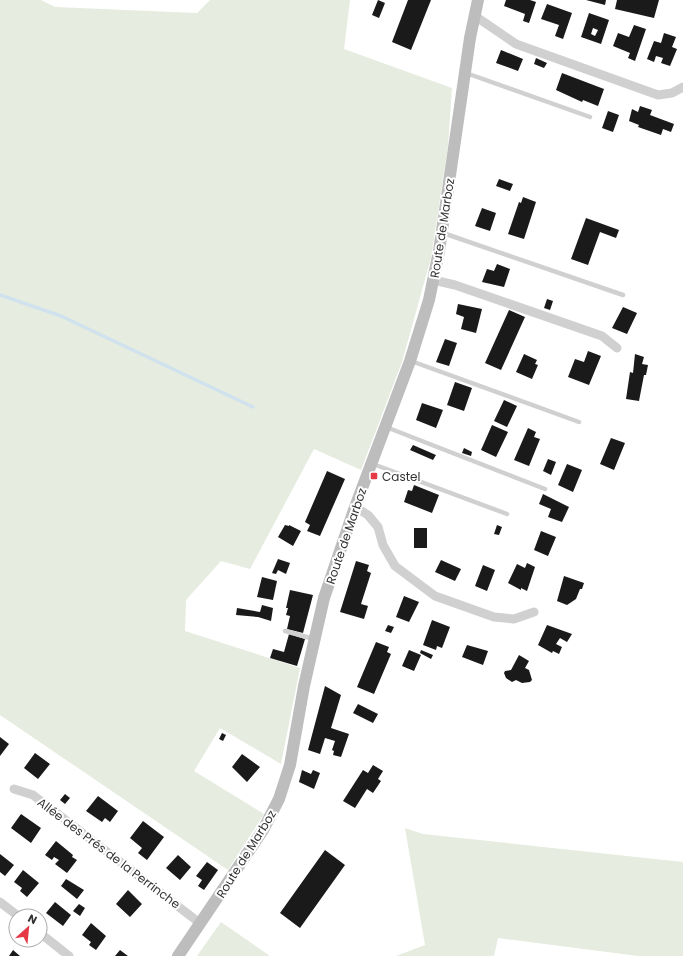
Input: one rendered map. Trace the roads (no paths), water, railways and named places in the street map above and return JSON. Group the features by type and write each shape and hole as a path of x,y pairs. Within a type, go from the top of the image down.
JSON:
{"main road":[{"name":"Route de Marboz","path":"178,956 202,924 263,830 279,799 290,765 314,639 324,598 355,507 410,361 425,314 442,233 478,0"}],"street":[{"path":"475,16 516,44 658,95 672,94 683,87"},
{"path":"433,280 455,285 602,336 617,348"},
{"path":"355,507 368,515 378,527 383,545 395,566 435,596 494,618 514,619 534,612"},
{"name":"Allée des Prés de la Perrinche","path":"14,789 33,795 202,924"},
{"path":"0,902 8,908"},
{"path":"48,940 66,955"}],"lane":[{"path":"466,73 590,117"},
{"path":"442,233 623,295"},
{"path":"410,361 579,422"},
{"path":"385,427 545,489"},
{"path":"371,463 507,514"},
{"path":"285,631 314,639"}],"waterway":[{"path":"0,295 61,316 253,407"}],"place":[{"name":"Castel","path":"374,476"}]}
